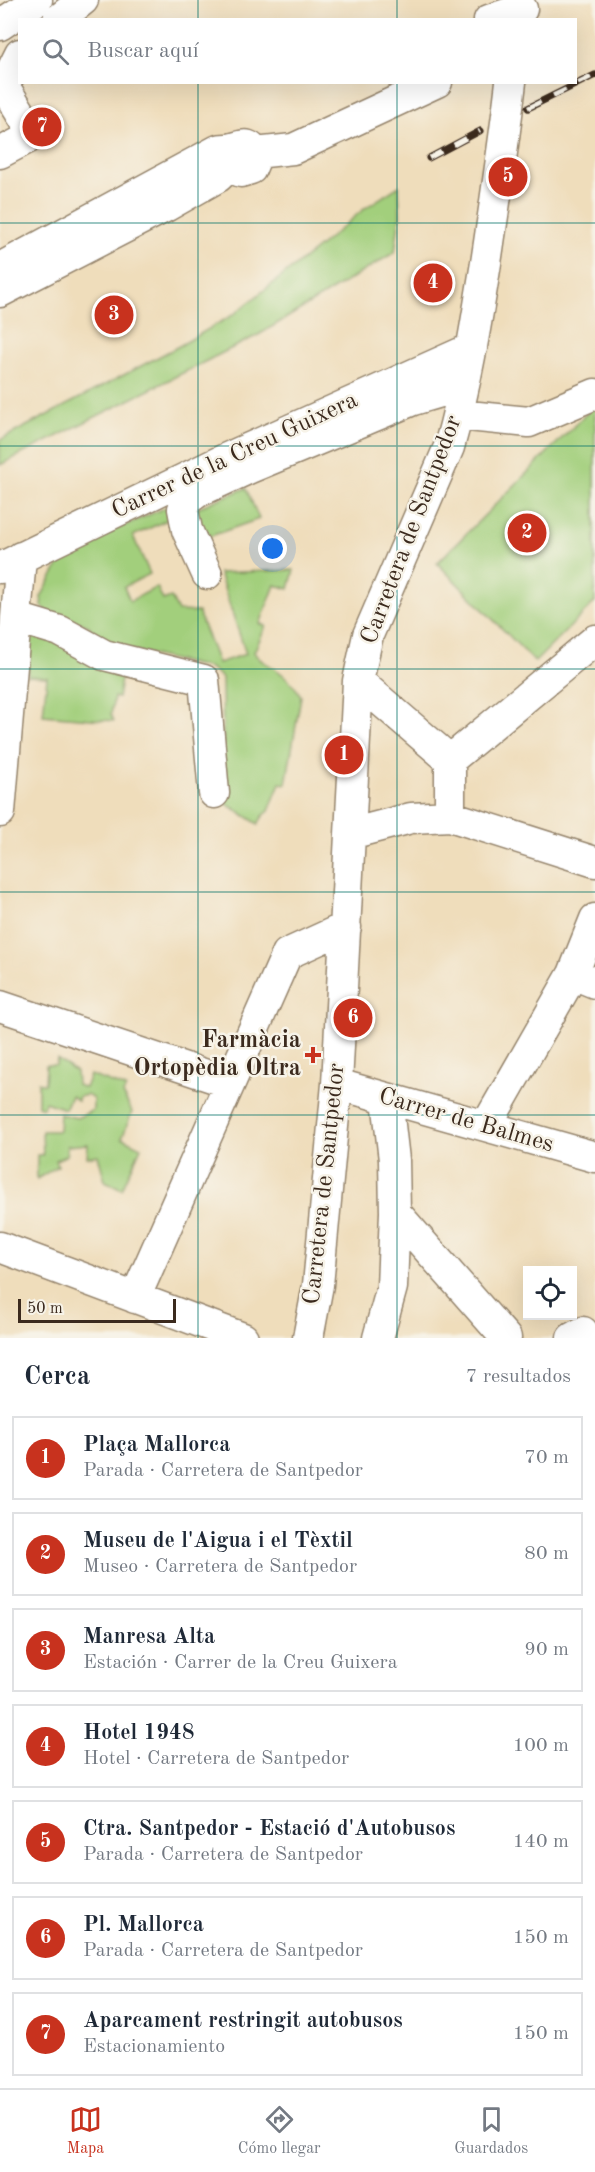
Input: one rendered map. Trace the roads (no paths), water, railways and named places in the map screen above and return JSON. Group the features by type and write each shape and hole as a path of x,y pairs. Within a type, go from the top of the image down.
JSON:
{"street":[{"path":"0,25 37,0"},
{"path":"60,18 83,0"},
{"path":"496,18 522,10"},
{"path":"0,153 34,135 2,87 18,58"},
{"path":"0,268 209,154 224,148 239,156 293,149 433,84"},
{"name":"Carretera de Santpedor","path":"308,1338 318,1285 337,1084 358,681 368,634 449,447 458,415 472,348 511,84"},
{"path":"0,292 167,206 218,177 239,156"},
{"name":"Carrer de la Creu Guixera","path":"6,565 227,458 472,348"},
{"path":"207,574 187,530 183,509 188,500 198,492 413,400 464,386"},
{"path":"458,415 529,422 595,394"},
{"path":"0,812 17,618 6,565"},
{"path":"17,618 60,631 104,655 204,680 214,793"},
{"path":"450,760 595,640"},
{"path":"358,681 450,760 450,816"},
{"path":"350,834 411,818 450,816 595,862"},
{"path":"486,1126 584,979 595,919"},
{"path":"135,1298 287,954 346,927"},
{"path":"0,1006 230,1083"},
{"name":"Carrer de Balmes","path":"337,1084 595,1157"},
{"path":"378,1338 392,1287 395,1212 394,1160 387,1099"},
{"path":"395,1212 506,1338"},
{"path":"0,1248 243,1338"}],"railway":[{"path":"577,84 595,75"},
{"path":"528,108 577,84"},
{"path":"429,158 480,131"}],"place":[{"name":"Aparcament restringit autobusos","path":"42,127"},
{"name":"Ctra. Santpedor - Estació d'Autobusos","path":"508,177"},
{"name":"Hotel 1948","path":"433,283"},
{"name":"Manresa Alta","path":"114,315"},
{"name":"Museu de l'Aigua i el Tèxtil","path":"527,533"},
{"name":"Plaça Mallorca","path":"344,755"},
{"name":"Pl. Mallorca","path":"353,1018"},
{"name":"Farmàcia Ortopèdia Oltra","path":"313,1055"}]}
